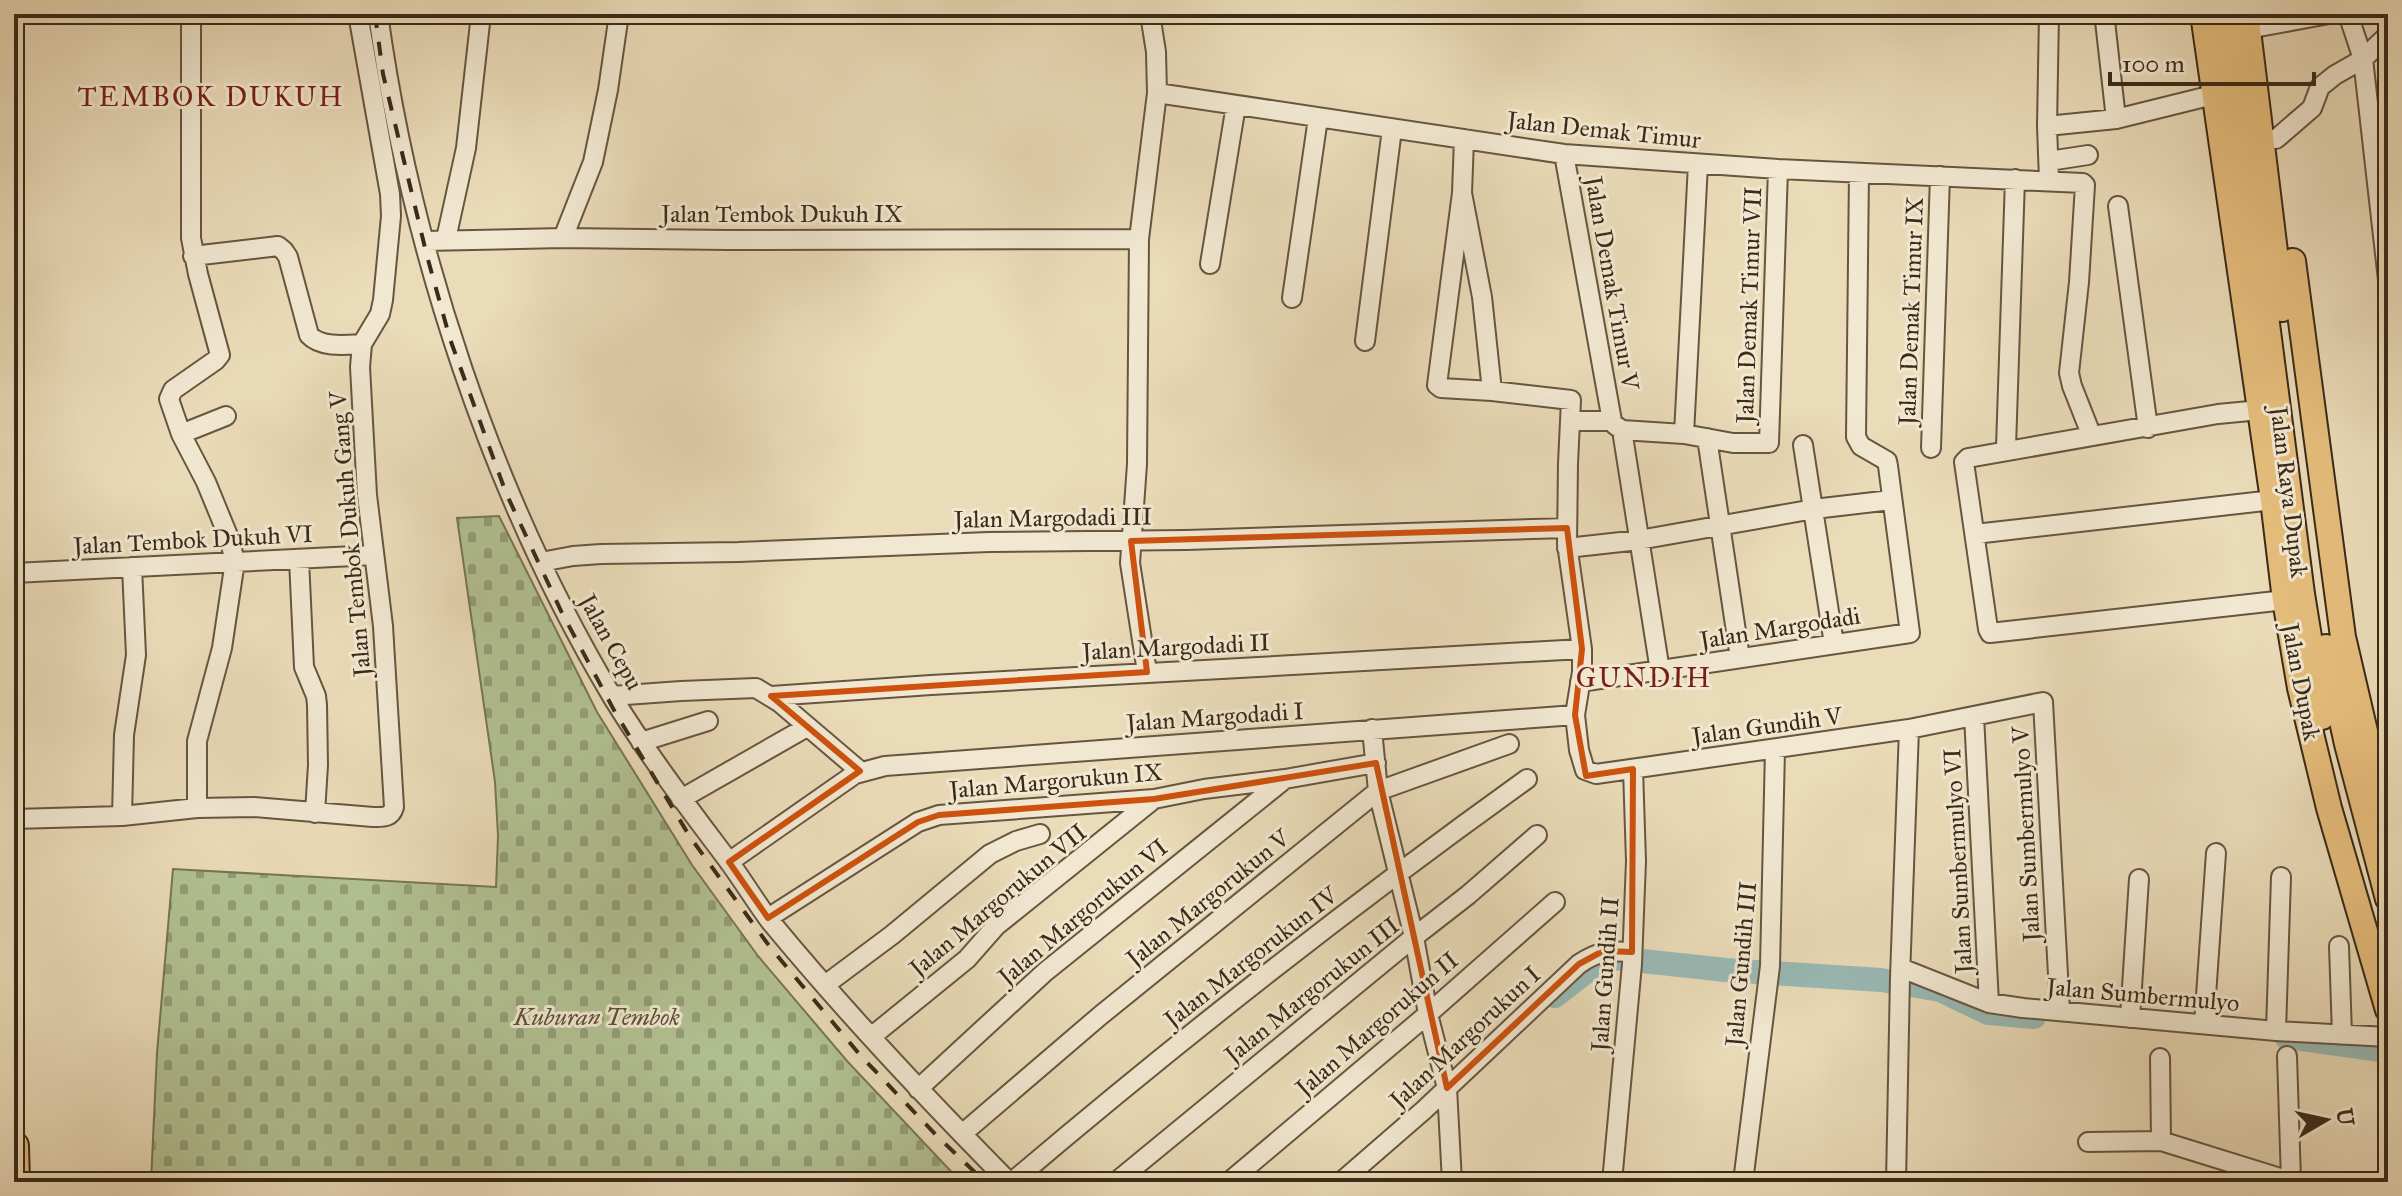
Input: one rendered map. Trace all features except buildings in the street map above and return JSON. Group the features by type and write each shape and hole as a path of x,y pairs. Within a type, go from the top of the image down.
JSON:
{"highway":[{"path":"14,1146 15,1182"}],"main road":[{"name":"Jalan Dupak","path":"2203,14 2300,688 2321,775 2388,1010"},
{"name":"Jalan Raya Dupak","path":"2223,14 2313,670 2328,748 2388,963"},
{"name":"Jalan Raya Dupak","path":"2247,22 2323,558 2317,600 2340,713 2388,899"},
{"name":"Jalan Dupak","path":"2253,63 2268,82 2323,558 2388,830"}],"street":[{"path":"191,14 190,206 193,256 220,355 173,390 169,395 169,405 206,482 235,561 222,648 197,741 197,808"},
{"name":"Jalan Tembok Dukuh Gang V","path":"315,813 387,816 394,807 383,626 367,495 360,367 362,344 380,314 383,300 391,216 390,194 358,14"},
{"name":"Jalan Cepu","path":"378,14 395,115 425,241 466,379 541,562 612,696 681,799 768,918 918,1089 1010,1182"},
{"path":"446,239 466,148 481,14"},
{"path":"563,238 593,162 619,14"},
{"path":"1147,672 1131,579 1131,541 1137,464 1139,239 1157,93 1156,52 1150,14"},
{"path":"2049,14 2049,180"},
{"path":"2247,22 2329,14"},
{"path":"2348,14 2363,59 2388,280"},
{"path":"2105,21 2116,119"},
{"path":"2276,139 2312,108 2320,87 2363,59 2388,35"},
{"name":"Jalan Demak Timur","path":"1157,93 1564,154 1778,169 2083,183 2079,282 2069,373 2089,429"},
{"path":"2047,126 2116,119 2213,95"},
{"path":"1210,264 1236,105"},
{"path":"1292,298 1318,118"},
{"path":"1365,341 1392,129"},
{"path":"1462,193 1482,297 1492,391 1437,386 1462,193 1464,139"},
{"name":"Jalan Demak Timur V","path":"1564,154 1639,540 1660,671"},
{"path":"2049,161 2088,155"},
{"path":"1684,434 1698,164"},
{"name":"Jalan Demak Timur VII","path":"1707,438 1733,443 1769,443 1778,169"},
{"path":"1567,548 1639,540 1814,509 1891,500 1887,461 1861,446 1856,437 1859,173"},
{"name":"Jalan Demak Timur IX","path":"1931,448 1940,176"},
{"path":"2006,447 2015,179"},
{"path":"2118,206 2148,428"},
{"name":"Jalan Tembok Dukuh IX","path":"425,241 563,238 1139,239"},
{"path":"193,256 278,246 288,257 309,335 323,343 362,344"},
{"name":"Jalan Gundih V","path":"1492,391 1571,400 1567,548 1582,649 1575,715 1585,770 1596,774 1775,749 1909,729 2043,702"},
{"path":"2260,410 2218,414 1965,459 1990,633 2285,600"},
{"path":"181,434 226,416"},
{"path":"1570,421 1707,438 1740,658"},
{"path":"1803,445 1834,644"},
{"name":"Jalan Margodadi","path":"1580,682 1910,633 1891,500"},
{"path":"1975,534 2273,500"},
{"name":"Jalan Margodadi III","path":"541,562 601,554 1567,528"},
{"name":"Jalan Tembok Dukuh VI","path":"14,573 374,555"},
{"path":"14,819 122,816 197,808 254,807 315,813 317,705 304,667 299,559"},
{"path":"122,816 124,735 136,655 132,567"},
{"name":"Jalan Margodadi II","path":"771,696 1582,649"},
{"path":"612,696 749,687 771,696 860,771 729,862"},
{"name":"Jalan Sumbermulyo V","path":"2043,702 2060,1011"},
{"name":"Jalan Margodadi I","path":"860,771 900,765 1575,715"},
{"name":"Jalan Sumbermulyo VI","path":"1974,716 1989,1003"},
{"path":"641,742 708,721"},
{"path":"681,799 807,727"},
{"path":"1372,729 1378,791 1414,937 1447,1092 1452,1182"},
{"path":"1896,1182 1909,729"},
{"name":"Jalan Margorukun V","path":"962,1134 1101,1015 1378,791 1509,744"},
{"name":"Jalan Gundih III","path":"1743,1182 1769,972 1775,749"},
{"name":"Jalan Margorukun IX","path":"768,918 918,822 929,818 951,813 1154,799 1376,763"},
{"name":"Jalan Gundih II","path":"1612,1182 1632,957 1636,861 1633,769"},
{"name":"Jalan Margorukun VI","path":"918,1089 1045,972 1285,779"},
{"name":"Jalan Margorukun IV","path":"1010,1182 1126,1085 1397,873 1527,779"},
{"name":"Jalan Margorukun VII","path":"871,1037 967,959 996,926 1154,799"},
{"path":"825,985 892,935 990,854 1016,841 1040,834"},
{"name":"Jalan Margorukun III","path":"1116,1182 1468,895 1537,835"},
{"path":"2204,1024 2216,853"},
{"path":"2276,1031 2281,877"},
{"path":"2130,1018 2139,879"},
{"name":"Jalan Margorukun II","path":"1229,1182 1555,902"},
{"path":"2339,946 2342,1035"},
{"name":"Jalan Margorukun I","path":"1341,1182 1447,1092 1579,964 1603,951 1632,957"},
{"name":"Jalan Sumbermulyo","path":"1900,978 1989,1003 2276,1031 2388,1037"},
{"path":"2088,1142 2161,1141 2292,1181 2287,1056"},
{"path":"2160,1058 2161,1141"}],"highlighted area":[{"path":"1567,528 1582,649 1575,715 1586,776 1633,769 1632,952 1603,951 1579,964 1447,1088 1376,763 1154,799 939,815 918,822 768,918 729,862 860,771 771,696 1147,672 1131,541"}],"green space":[{"name":"Kuburan Tembok","path":"499,516 597,712 692,865 758,956 847,1061 961,1182 151,1182 157,1053 173,869 496,887 498,836 495,782 457,518"}],"waterway":[{"path":"1555,996 1605,957 1726,970 1881,980 1940,990 1988,1013 2034,1017"},
{"path":"2286,1037 2388,1051"}],"railway":[{"path":"375,14 383,74 450,339 506,493 562,613 615,712 690,837 770,947 860,1055 985,1182"}],"district":[{"name":"TEMBOK DUKUH","path":"211,96"},
{"name":"GUNDIH","path":"1644,677"}]}
